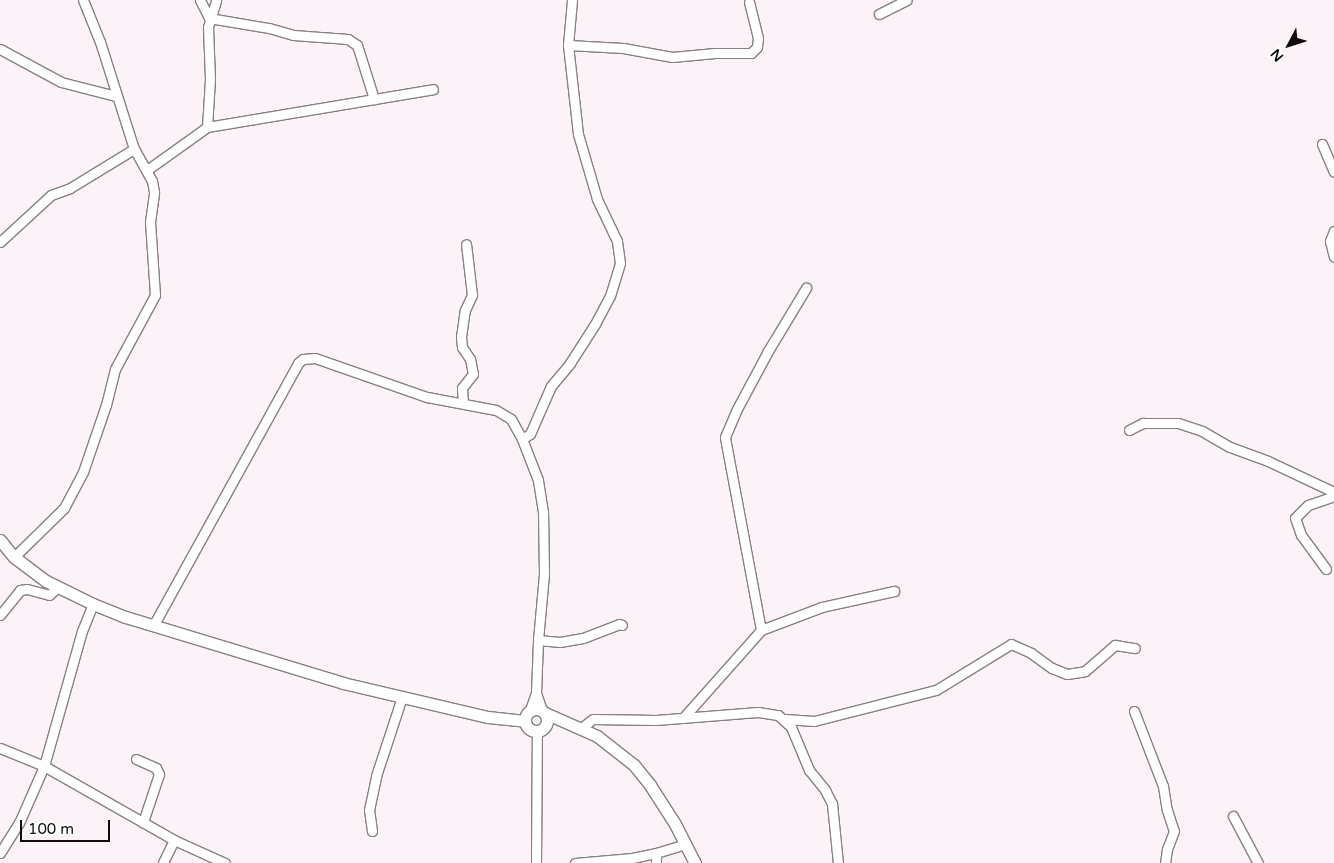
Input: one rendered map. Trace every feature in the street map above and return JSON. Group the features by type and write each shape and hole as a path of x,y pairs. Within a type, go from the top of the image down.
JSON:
{"main road":[{"path":"0,540 14,557 46,581 93,604 153,626 281,666 402,697 488,717 525,721"},
{"path":"578,728 528,728 525,721 526,715 530,710 536,708 578,728 610,745 634,765 650,785 686,844 695,863"},
{"path":"541,729 548,719 544,712"}],"street":[{"path":"14,557 64,508 83,472 106,405 115,369 155,295 150,222 154,192 147,170 134,149 100,42 83,0"},
{"path":"200,0 209,18"},
{"path":"207,127 210,79 209,18 216,0"},
{"path":"522,439 530,434 551,386 570,364 595,324 610,296 620,263 617,241 597,199 578,134 568,45 572,0"},
{"path":"878,14 907,0"},
{"path":"568,45 623,48 672,56 716,52 751,53 758,47 758,38 749,2"},
{"path":"209,18 269,28 293,35 348,39 358,45 374,99"},
{"path":"0,49 61,82 116,96"},
{"path":"147,170 207,127 433,89"},
{"path":"1322,144 1334,172"},
{"path":"0,242 51,195 56,195 70,188 134,149"},
{"path":"1334,231 1330,241 1334,257"},
{"path":"463,402 462,388 473,374 470,359 462,347 461,337 465,310 472,295 466,244"},
{"path":"761,630 725,437 729,425 764,359 806,288"},
{"path":"153,626 298,363 303,359 315,358 427,397 463,402 496,410 511,419 522,439 538,480 543,512 544,574 538,640 536,693 530,710"},
{"path":"1129,430 1144,423 1178,423 1202,431 1230,448 1268,461 1334,492"},
{"path":"1326,569 1301,535 1295,518 1308,505 1334,496"},
{"path":"0,615 20,590 27,589 49,595 58,587"},
{"path":"683,718 761,630 822,607 894,591"},
{"path":"0,853 9,842 19,823 44,766 82,631 93,604"},
{"path":"538,640 560,642 582,638 619,624 622,625"},
{"path":"578,728 593,719 683,718 758,712 778,715 785,719 814,722 936,690 1011,644 1031,653 1052,668 1067,674 1085,671 1115,645 1135,648"},
{"path":"536,693 544,712"},
{"path":"372,831 369,810 376,776 402,697"},
{"path":"1134,711 1163,786 1167,810 1174,831 1167,850 1165,863"},
{"path":"785,719 794,733 810,770 825,790 832,804 838,863"},
{"path":"536,863 541,729"},
{"path":"0,748 44,766 174,840 225,863"},
{"path":"136,760 156,768 159,774 143,822"},
{"path":"1233,816 1258,863"},
{"path":"163,863 174,840"},
{"path":"575,863 656,858 686,844"}]}
